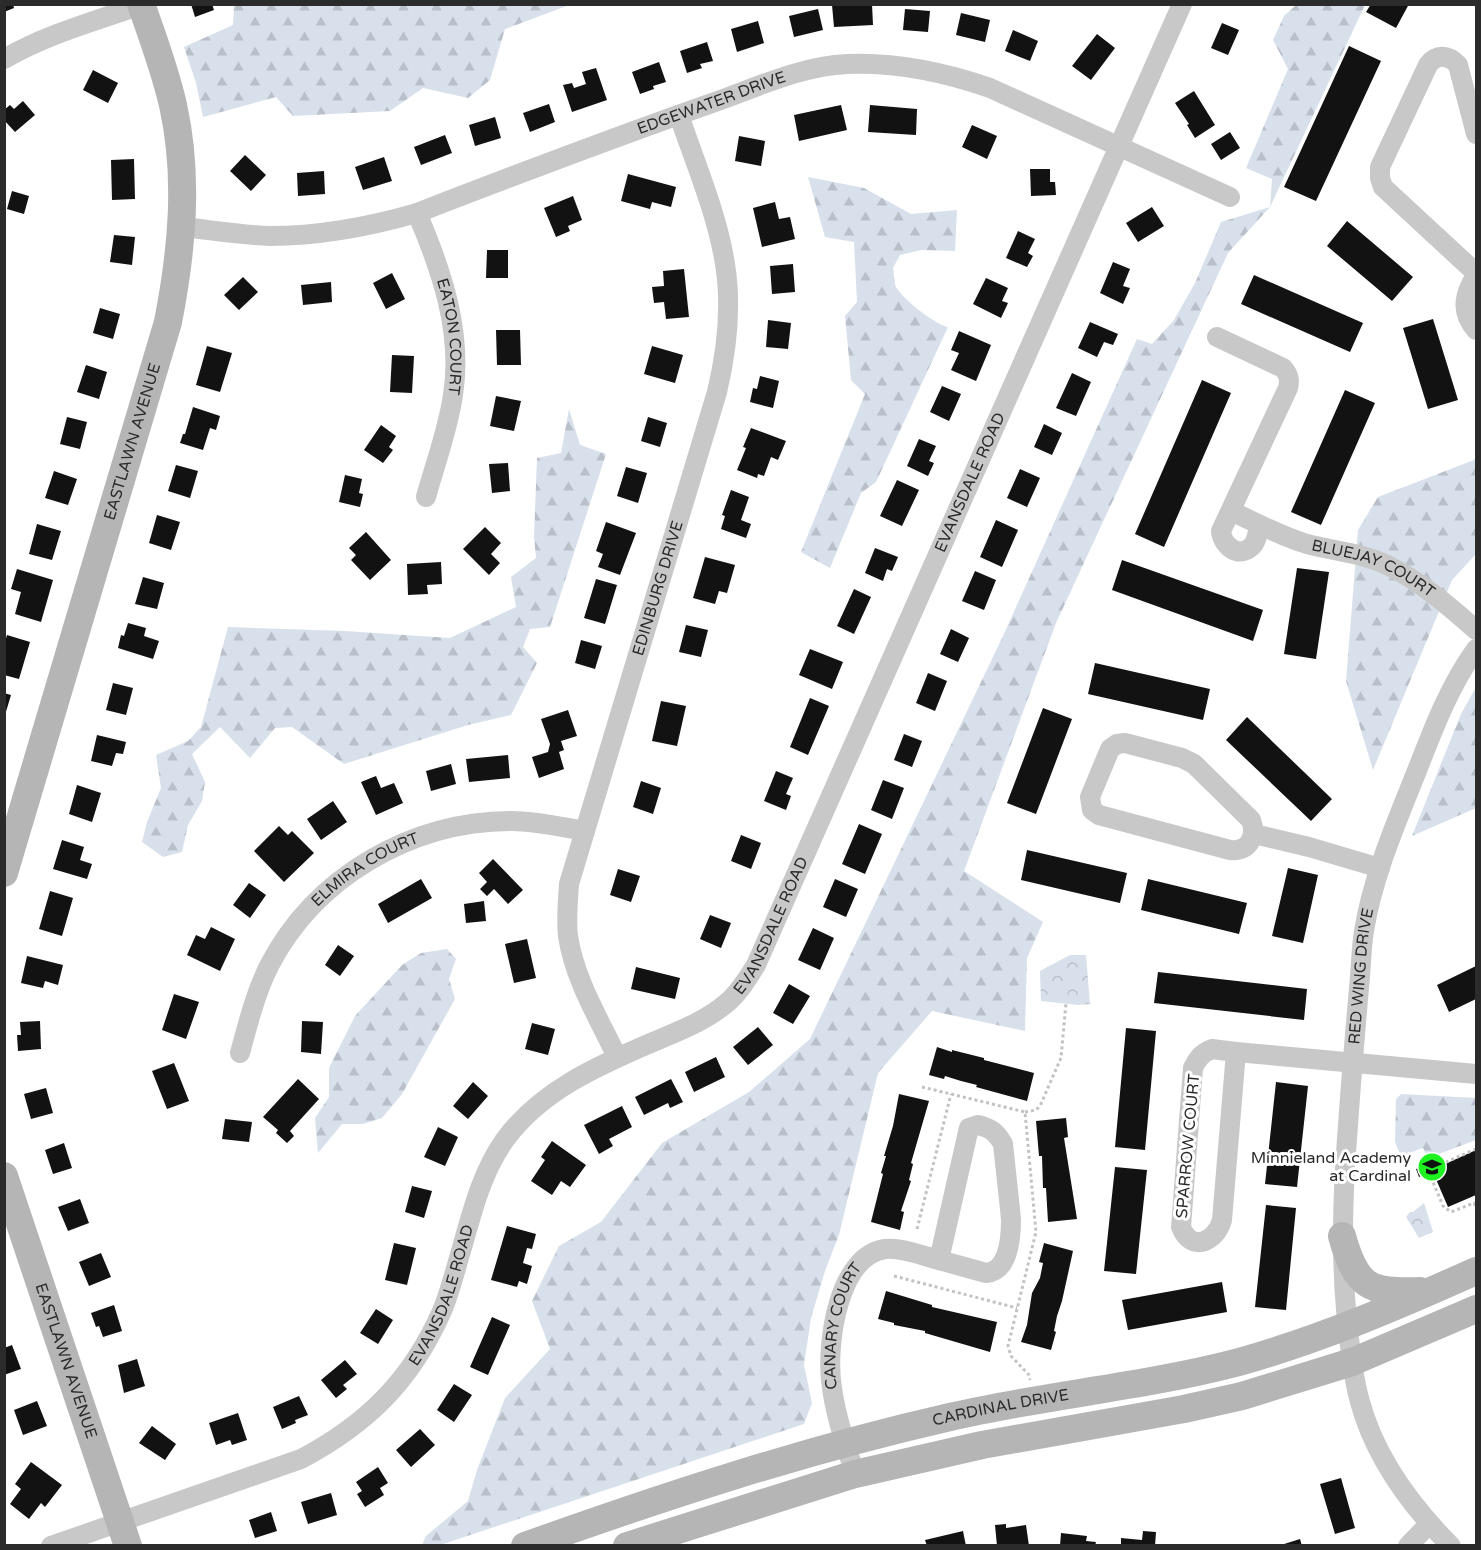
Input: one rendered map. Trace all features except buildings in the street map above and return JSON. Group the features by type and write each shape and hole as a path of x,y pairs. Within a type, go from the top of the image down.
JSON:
{"main road":[{"name":"EASTLAWN AVENUE","path":"4,873 168,322 177,277 182,227 180,149 173,105 162,63 141,5"},
{"name":"EASTLAWN AVENUE","path":"4,1176 124,1534"},
{"path":"1342,1236 1347,1253 1356,1270 1362,1279 1373,1288 1392,1292 1434,1290"},
{"name":"CARDINAL DRIVE","path":"525,1545 743,1472 845,1443 951,1416 1178,1376 1238,1362 1347,1327 1476,1271"},
{"name":"CARDINAL DRIVE","path":"627,1545 855,1474 982,1445 1196,1407 1242,1396 1352,1362 1476,1309"}],"street":[{"name":"EVANSDALE ROAD","path":"51,1545 124,1534 301,1459 333,1442 370,1414 408,1371 437,1321 446,1299 478,1189 488,1167 523,1118 565,1084 617,1057 710,1015 728,1002 744,985 756,965 1182,4"},
{"path":"4,59 66,30 141,5"},
{"path":"1476,134 1458,65 1452,59 1438,57 1428,65 1380,167 1383,187 1476,274 1465,297 1468,320 1476,330"},
{"name":"EDGEWATER DRIVE","path":"182,227 261,235 309,235 381,224 417,213 800,72 846,64 892,65 947,74 990,88 1230,197"},
{"name":"EDINBURG DRIVE","path":"617,1057 574,960 568,935 567,910 570,884 717,392 728,336 729,300 725,264 717,229 679,115"},
{"name":"EATON COURT","path":"417,213 444,287 452,326 455,357 450,413 426,497"},
{"path":"1217,337 1283,368 1290,381 1221,531 1221,540 1226,547 1238,551 1246,550 1253,546 1259,525"},
{"name":"BLUEJAY COURT","path":"1231,511 1259,525 1306,543 1360,555 1387,565 1411,578 1454,610 1476,630"},
{"name":"RED WING DRIVE","path":"1451,1545 1429,1524 1398,1483 1380,1451 1359,1401 1347,1327 1342,1236 1352,1062 1364,931 1380,868 1440,713 1455,681 1476,649"},
{"path":"1125,743 1182,758 1194,764 1251,820 1254,834 1244,848 1230,850 1099,815 1092,810 1090,797 1110,749 1117,744 1125,743"},
{"name":"ELMIRA COURT","path":"240,1053 256,997 285,939 310,907 347,874 406,842 466,825 513,821 585,831"},
{"path":"1254,834 1380,868"},
{"name":"SPARROW COURT","path":"1236,1052 1222,1220 1219,1230 1213,1237 1201,1242 1193,1241 1184,1235 1181,1227 1193,1068 1203,1053 1212,1049 1476,1074"},
{"name":"CANARY COURT","path":"855,1474 845,1443 829,1367 833,1330 848,1279 856,1266 869,1255 888,1249 986,1273 999,1269 1003,1263 1011,1230 1003,1144 999,1135 988,1127 978,1125 969,1128 939,1260"},
{"path":"1408,1545 1429,1524"}],"path":[{"path":"1025,1112 1036,1110 1040,1106 1061,1058 1066,1003"},
{"path":"917,1229 951,1094"},
{"path":"1476,1149 1428,1170 1443,1206 1451,1212 1474,1203 1476,1208"},
{"path":"894,1276 1017,1308"},
{"path":"1008,1346 1011,1356 1029,1375"}],"green space":[{"path":"234,4 569,5 505,29 490,80 468,98 423,88 390,111 293,116 276,97 203,117 196,83 184,47 233,25"},
{"path":"1296,5 1365,5 1270,207 1272,179 1246,168 1288,69 1273,40 1284,16"},
{"path":"808,177 864,188 911,214 957,210 955,251 921,250 900,255 893,268 896,287 905,298 927,316 948,327 876,482 861,493 830,568 801,552 865,394 851,380 845,316 857,302 854,242 825,237"},
{"path":"1270,207 1228,253 1056,623 964,871 1043,922 1027,958 1025,1031 932,1011 878,1073 839,1235 811,1318 804,1365 812,1403 804,1424 440,1545 422,1545 426,1536 468,1501 477,1470 505,1398 550,1349 532,1301 559,1246 601,1222 662,1143 749,1092 810,1039 1003,636 1137,339 1152,344 1174,320 1195,283 1221,222"},
{"path":"569,409 580,445 606,454 550,627 530,629 523,647 537,663 511,715 468,725 344,764 292,727 275,728 250,758 220,727 192,754 205,782 202,801 188,825 182,852 163,857 142,842 147,822 161,788 156,755 188,741 201,727 228,627 450,638 516,607 511,577 536,558 534,537 537,458 561,453"},
{"path":"1476,456 1476,554 1452,580 1373,770 1346,681 1358,530 1378,497 1474,460"},
{"path":"1476,687 1476,808 1412,836 1461,714"},
{"path":"447,949 456,959 449,979 455,999 402,1094 382,1118 363,1124 342,1124 318,1153 315,1118 329,1097 329,1068 355,1016 402,965 421,953"},
{"path":"1070,955 1086,955 1090,1004 1041,1001 1040,971"},
{"path":"1401,1094 1476,1098 1476,1140 1428,1158 1423,1148 1401,1156 1395,1142 1396,1099"},
{"path":"1424,1203 1433,1232 1419,1238 1406,1217"}],"place":[{"name":"Minnieland Academy at Cardinal","path":"1432,1167"}]}
